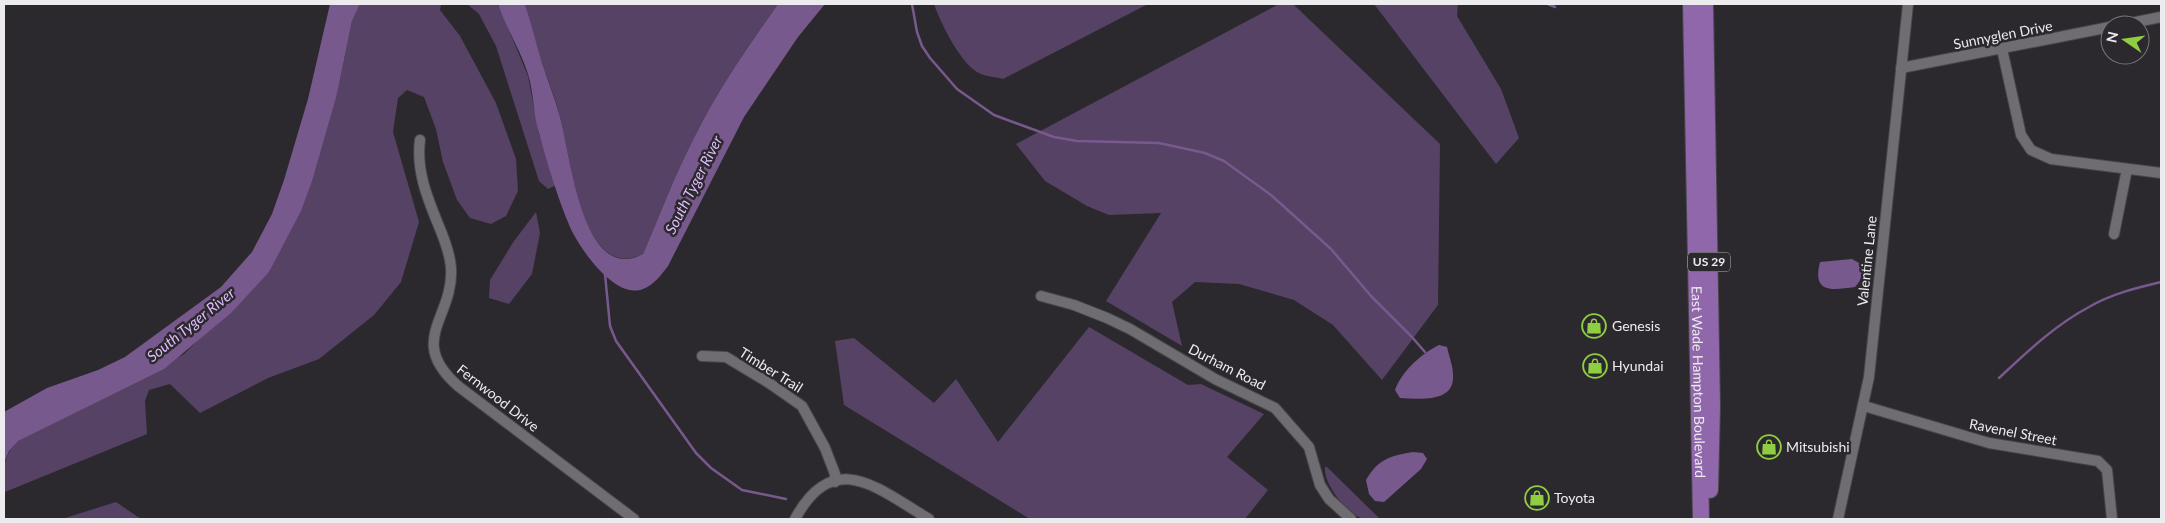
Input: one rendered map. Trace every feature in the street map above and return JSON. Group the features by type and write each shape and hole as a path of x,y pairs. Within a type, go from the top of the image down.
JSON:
{"main road":[{"name":"East Wade Hampton Boulevard","path":"1691,4 1700,160 1705,406 1710,519"},
{"name":"East Wade Hampton Boulevard","path":"1700,160 1705,4"},
{"name":"East Wade Hampton Boulevard","path":"1701,519 1705,406"}],"street":[{"name":"Valentine Lane","path":"1838,519 1869,377 1908,4"},
{"name":"Sunnyglen Drive","path":"1901,68 2100,29"},
{"path":"2002,49 2021,135 2031,150 2051,158 2161,173"},
{"name":"Fernwood Drive","path":"420,140 418,160 421,174 426,193 445,242 451,267 450,283 434,334 432,348 442,369 458,386 634,519"},
{"path":"2114,234 2127,169"},
{"name":"Durham Road","path":"1041,296 1074,305 1115,321 1215,379 1274,408 1309,447 1320,485 1329,499 1351,519"},
{"name":"Timber Trail","path":"702,356 726,358 769,383 802,406 825,448 835,474 835,482"},
{"name":"Ravenel Street","path":"1864,406 1989,443 2098,461 2107,470 2112,519"},
{"path":"795,519 812,493 842,479 858,480 873,485 929,519"}],"shaded area":[{"path":"360,4 441,4 440,10 460,36 496,103 516,159 518,191 506,216 491,224 470,218 457,200 443,162 436,129 424,97 407,90 398,98 393,132 419,222 401,282 374,315 319,359 268,378 200,413 170,384 149,390 145,401 147,434 5,492 3,477 6,458 17,441 184,354 269,272 337,94 352,21"},
{"path":"467,4 498,4 528,76 539,134 556,185 548,189 539,181 496,46 479,14"},
{"path":"525,4 778,4 713,102 681,165 643,254 622,258 605,251 592,234 574,184 558,111 540,58"},
{"path":"934,4 1148,4 1003,79 981,74 966,63 946,32"},
{"path":"1279,4 1293,4 1440,144 1438,305 1382,380 1333,325 1294,300 1239,284 1195,282 1172,302 1182,346 1106,301 1161,213 1109,215 1087,206 1045,181 1016,144"},
{"path":"1374,4 1458,4 1457,16 1501,89 1519,138 1496,164"},
{"path":"536,212 540,233 532,274 509,304 489,298 490,280 514,241"},
{"path":"1089,327 1188,385 1201,384 1264,414 1227,457 1268,490 1245,519 1030,519 844,405 835,341 854,338 934,403 956,379 998,442"},
{"path":"1325,467 1380,519 1364,519 1351,512 1332,490 1325,474"},
{"path":"116,502 141,519 62,519"}],"water":[{"name":"South Tyger River","path":"330,4 360,4 352,21 337,94 312,181 301,211 269,272 231,313 164,369 18,441 9,451 4,463 4,412 47,388 98,370 125,357 221,287 252,252 272,214 284,180 308,99"},
{"name":"South Tyger River","path":"498,4 525,4 560,117 582,211 593,234 606,251 622,259 643,254 681,165 713,102 778,4 825,4 798,37 744,117 668,266 651,285 643,289 632,290 621,287 600,270 582,248 570,227 542,145 528,74"},
{"path":"1852,259 1859,263 1862,273 1861,279 1855,287 1832,289 1821,285 1818,272 1820,262"},
{"path":"1439,345 1447,347 1452,365 1452,384 1448,391 1442,395 1426,399 1400,398 1395,390 1402,376 1419,358"},
{"path":"1413,452 1423,453 1427,459 1421,469 1384,502 1375,501 1369,494 1366,480 1375,467 1391,457"}],"waterway":[{"path":"912,4 917,32 922,46 930,58 957,89 994,115 1054,137 1077,141 1159,143 1205,153 1224,161 1271,195 1331,249 1371,296 1425,352"},
{"path":"1548,4 1555,7"},
{"path":"605,274 610,326 616,341 696,453 711,468 742,490 786,499"},
{"path":"1999,378 2020,358 2065,322 2097,302 2133,289 2161,282"}],"place":[{"name":"Genesis","path":"1594,326"},
{"name":"Hyundai","path":"1595,366"},
{"name":"Mitsubishi","path":"1769,447"},
{"name":"Toyota","path":"1537,498"}]}
